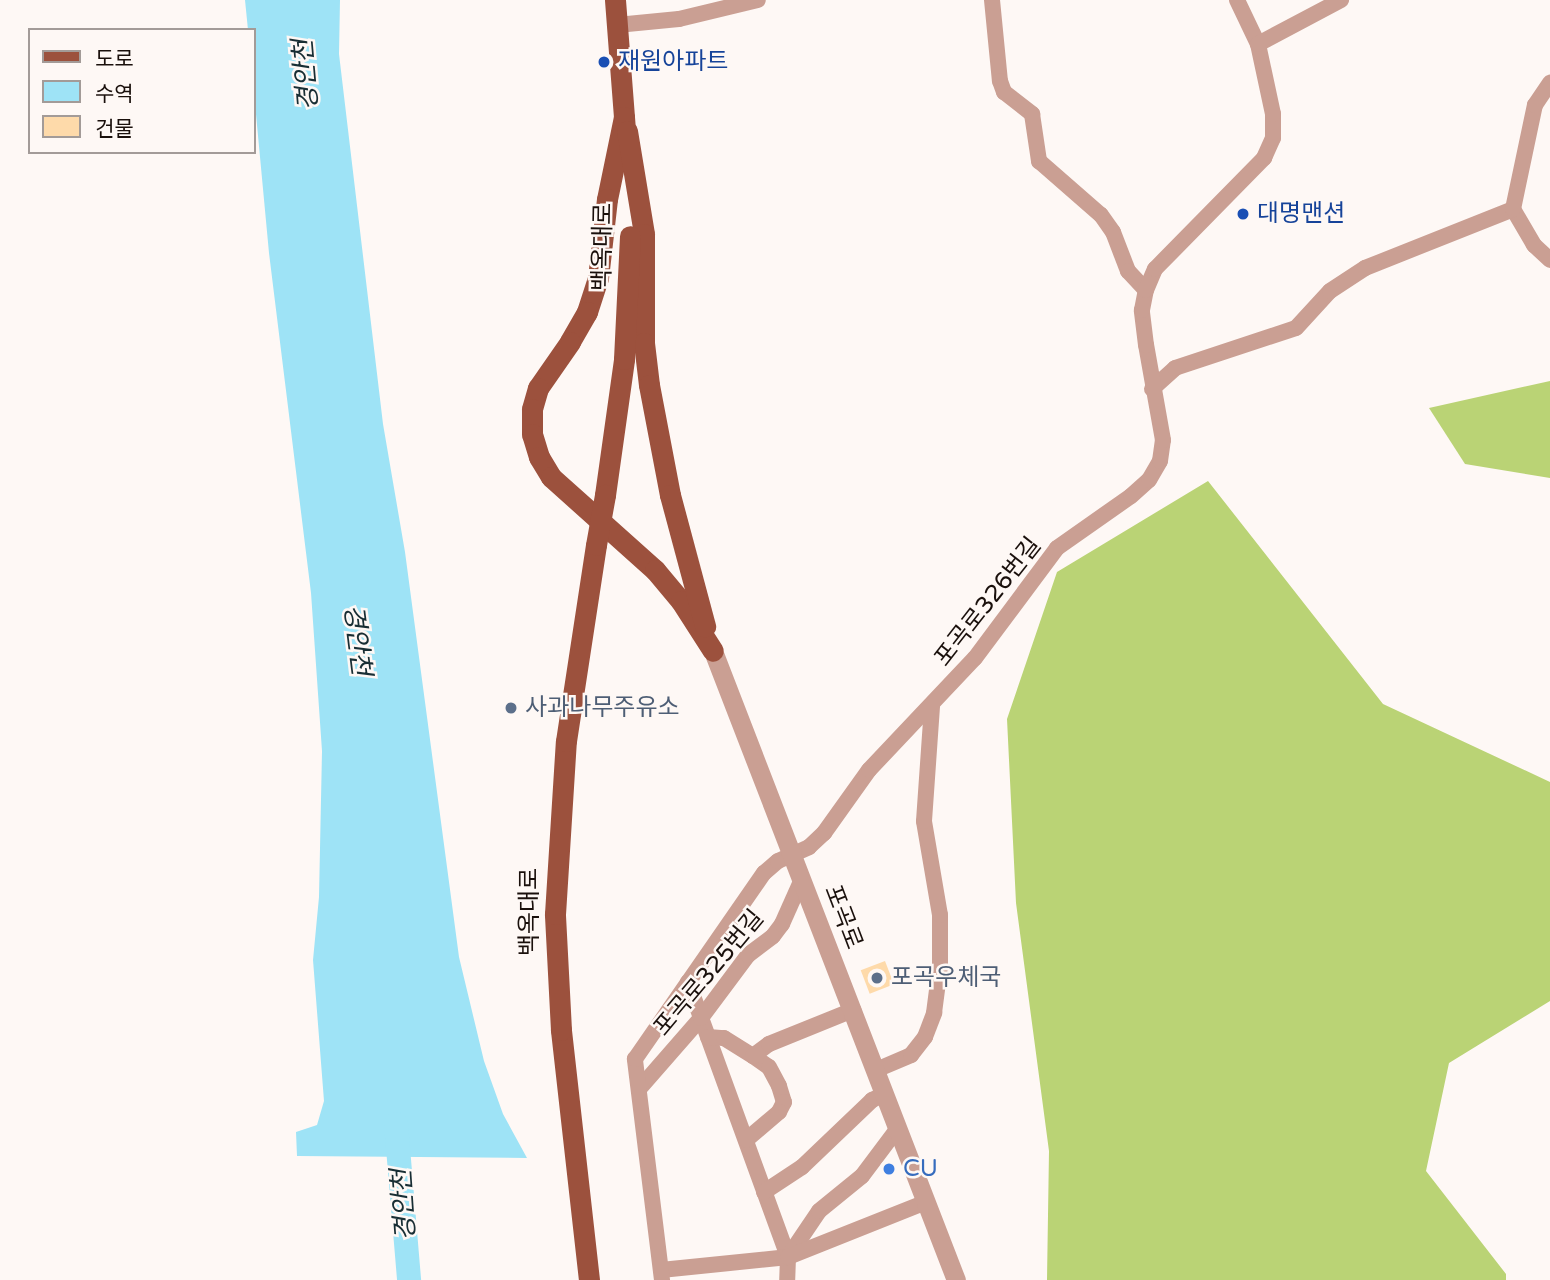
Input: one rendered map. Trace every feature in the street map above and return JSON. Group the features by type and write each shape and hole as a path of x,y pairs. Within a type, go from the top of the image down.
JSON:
{"main road":[{"name":"백옥대로","path":"589,1280 561,1030 555,915 566,741 605,495 628,306 631,187 615,0"},
{"path":"624,117 644,234 644,343 653,407 687,565 713,651"},
{"path":"624,117 607,199 598,278 587,312 538,388 532,409 532,434 539,457 551,477 655,570 681,601 713,651"}],"street":[{"path":"617,25 679,19 758,0"},
{"path":"992,0 1000,80 1004,92 1032,114 1039,161 1101,215 1113,232 1128,271 1146,290"},
{"name":"포곡로326번길","path":"662,1275 635,1059 764,873 778,861 809,847 824,833 869,770 975,658 1058,548 1131,496 1149,480 1160,461 1163,440 1152,389 1142,310 1146,290 1155,269 1264,158 1273,138 1273,114 1258,44 1237,0"},
{"path":"1258,44 1341,0"},
{"path":"1550,83 1535,105 1513,209 1534,245 1550,260"},
{"path":"1152,389 1175,368 1297,328 1330,291 1365,268 1513,209"},
{"name":"포곡로","path":"713,651 957,1280"},
{"path":"876,1070 911,1055 925,1037 934,1013 940,967 940,915 926,850 924,821 932,706"},
{"name":"포곡로325번길","path":"639,1089 701,1018 748,955 773,936 782,924 803,879"},
{"path":"688,982 788,1257 788,1280"},
{"path":"753,1056 769,1044 853,1010"},
{"path":"708,1037 724,1038 769,1068 783,1102 779,1112 746,1140"},
{"path":"764,1192 802,1167 872,1100 885,1094"},
{"path":"788,1257 819,1212 862,1177 898,1128"},
{"path":"662,1275 788,1257 926,1202"}],"green space":[{"path":"1550,381 1550,478 1465,464 1429,408"},
{"path":"1208,481 1383,704 1550,782 1550,1001 1449,1063 1426,1171 1506,1274 1506,1280 1047,1280 1049,1151 1016,903 1007,719 1057,572"}],"water":[{"path":"245,0 340,0 339,54 383,424 405,552 459,957 484,1061 503,1114 527,1158 297,1156 296,1132 317,1125 324,1101 313,960 319,897 322,751 311,593 269,253 256,114 256,28 248,28"}],"building":[{"name":"포곡우체국","path":"885,961 894,984 870,994 861,970"}],"waterway":[{"name":"경안천","path":"396,1124 409,1280"}],"place":[{"name":"재원아파트","path":"604,62"},
{"name":"대명맨션","path":"1243,214"},
{"name":"사과나무주유소","path":"511,708"},
{"name":"포곡우체국","path":"877,978"},
{"name":"CU","path":"889,1169"}]}
